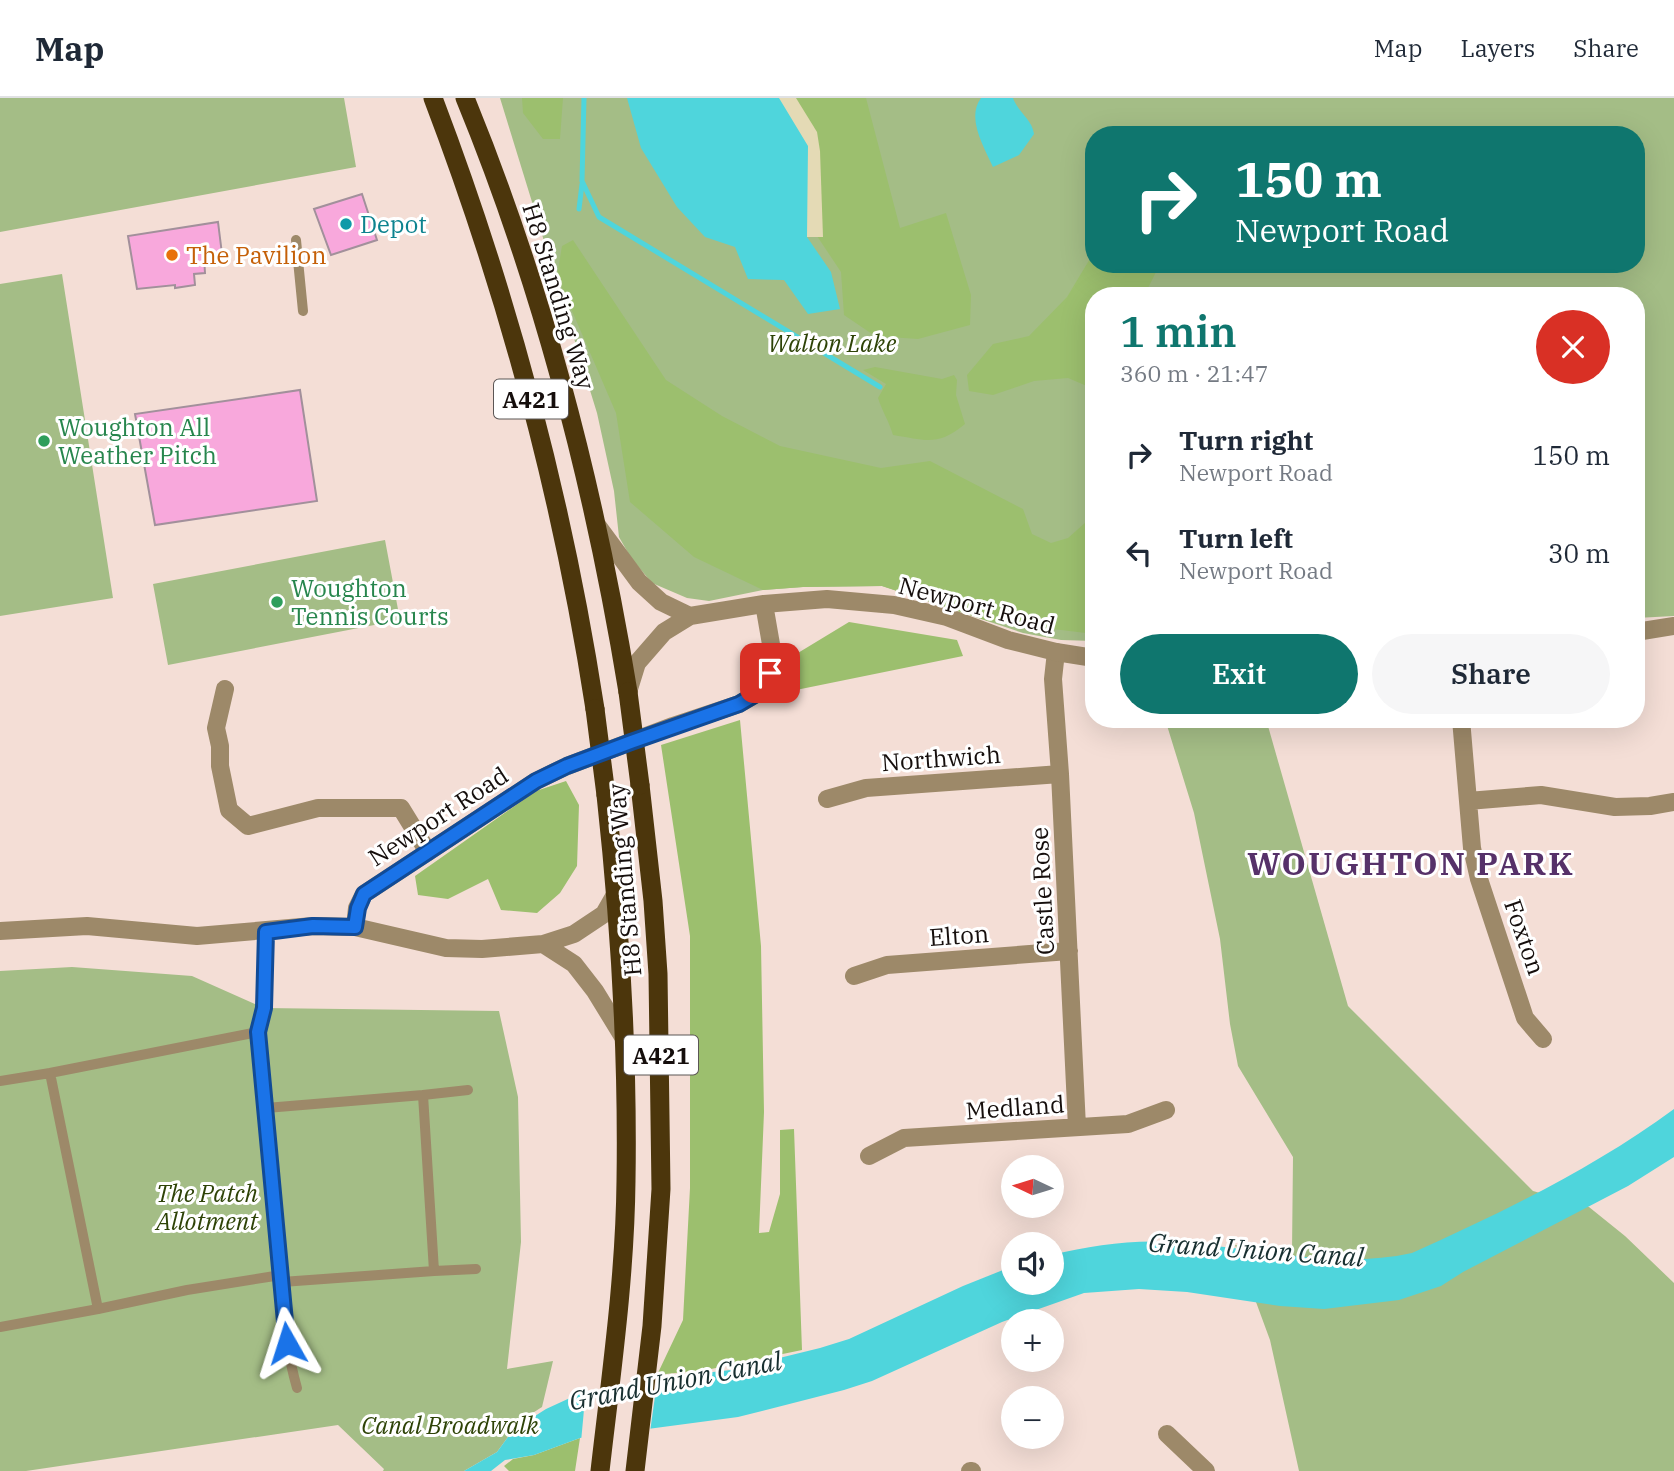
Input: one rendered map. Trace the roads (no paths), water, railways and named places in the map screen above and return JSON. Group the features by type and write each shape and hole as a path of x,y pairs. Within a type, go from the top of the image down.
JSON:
{"highway":[{"name":"H8 Standing Way","path":"432,98 470,200 536,416 584,638 606,795 626,1041 626,1183 617,1322 600,1471"},
{"name":"H8 Standing Way","path":"465,98 488,153 542,317 572,423 597,525 628,692 640,785 653,901 661,1051 661,1189 652,1326 635,1471"}],"street":[{"path":"597,525 639,582 661,602 690,616"},
{"name":"Newport Road","path":"690,616 764,604 827,599 894,605 947,617 1008,640 1085,657"},
{"name":"Newport Road","path":"355,927 358,908 364,894 536,781 567,766 739,704 761,691 770,673 772,650 764,604"},
{"path":"628,692 637,663 664,632 690,616"},
{"path":"1645,631 1674,626"},
{"name":"Castle Rose","path":"1056,652 1053,679 1077,1128"},
{"path":"225,689 216,728 220,766 229,810 248,826 318,808 401,808 428,852"},
{"name":"Foxton","path":"1462,728 1472,848 1479,879 1525,1018 1543,1039"},
{"name":"Northwich","path":"827,799 866,788 1060,774"},
{"path":"1468,801 1541,795 1615,807 1674,802"},
{"path":"0,931 87,926 197,936 313,926 355,927 446,948 482,949 543,944 574,934 604,914 616,893"},
{"path":"543,944 574,964 595,991 626,1041"},
{"name":"Elton","path":"854,976 887,965 1069,951"},
{"name":"Medland","path":"869,1156 904,1138 1128,1124 1166,1110"},
{"path":"1167,1434 1206,1471"}],"lane":[{"path":"296,240 303,311"},
{"path":"266,932 264,1008 258,1032 282,1279 283,1320 290,1366 297,1388"},
{"path":"0,1081 258,1032"},
{"path":"50,1073 98,1308"},
{"path":"266,1108 468,1090"},
{"path":"423,1095 434,1271"},
{"path":"0,1327 187,1290 282,1279 476,1269"}],"water":[{"name":"Walton Lake","path":"627,98 779,98 808,146 807,237 831,272 840,309 808,314 784,280 748,279 735,247 705,237 677,207 641,148"},
{"path":"981,98 1013,98 1031,124 1034,134 1019,155 993,167 981,142 976,123 975,114"},
{"name":"Grand Union Canal","path":"1674,1109 1674,1157 1628,1186 1441,1286 1399,1300 1324,1309 1280,1306 1187,1292 1139,1289 1084,1293 1039,1309 1001,1309 1001,1322 872,1381 844,1390 738,1417 580,1438 534,1455 505,1460 491,1471 464,1471 497,1452 513,1430 546,1409 583,1392 676,1376 731,1370 820,1348 849,1339 1001,1271 1001,1295 1064,1295 1064,1253 1109,1244 1153,1242 1198,1244 1321,1258 1382,1258 1412,1253 1547,1188"}],"waterway":[{"path":"584,98 582,181 599,217 880,387"},
{"path":"579,209 582,184"}],"place":[{"name":"Depot","path":"346,224"},
{"name":"The Pavilion","path":"172,255"},
{"name":"Woughton All Weather Pitch","path":"44,441"},
{"name":"Woughton Tennis Courts","path":"277,602"}],"district":[{"name":"WOUGHTON PARK","path":"1411,863"}],"park label":[{"name":"The Patch Allotment","path":"207,1207"},
{"name":"Canal Broadwalk","path":"450,1425"}]}
